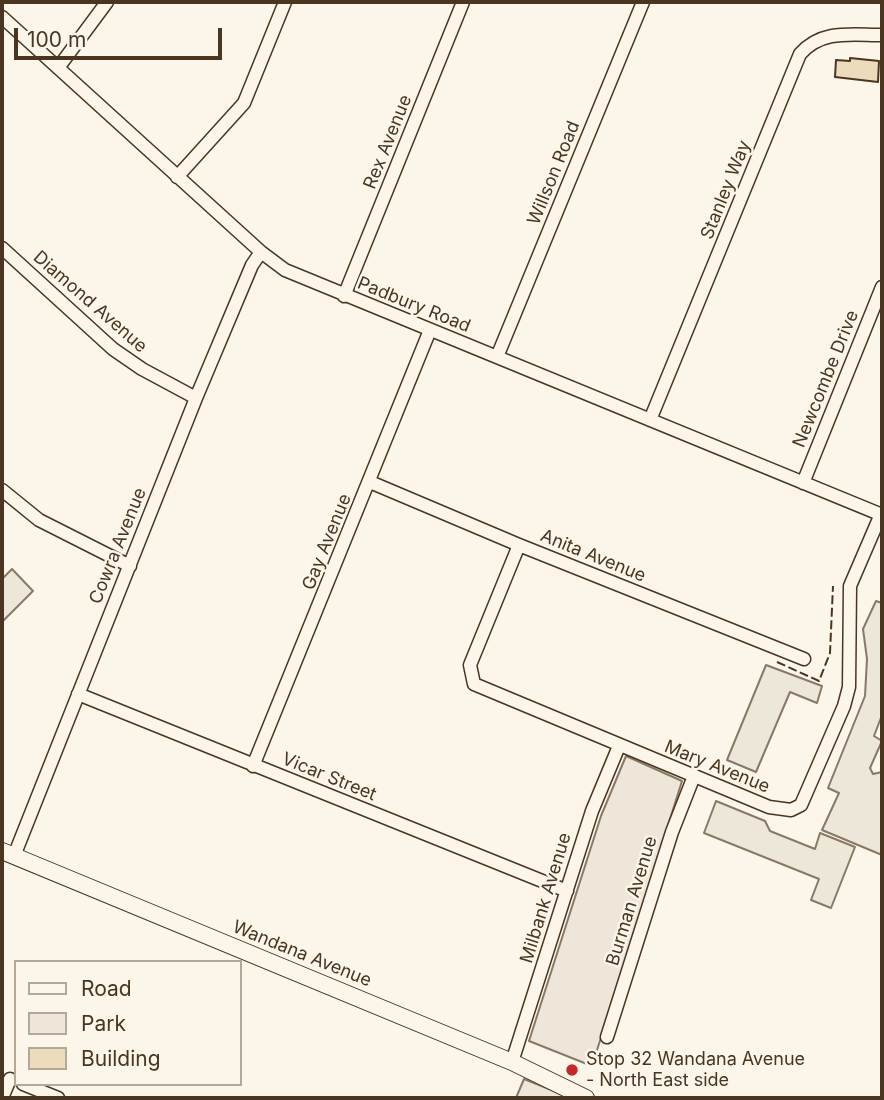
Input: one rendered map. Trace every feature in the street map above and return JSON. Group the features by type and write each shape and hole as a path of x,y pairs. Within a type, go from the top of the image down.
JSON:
{"street":[{"path":"58,68 107,2"},
{"path":"177,177 244,103 285,2"},
{"name":"Rex Avenue","path":"344,296 463,2"},
{"name":"Willson Road","path":"497,357 643,2"},
{"name":"Padbury Road","path":"2,17 177,177 285,270 881,514"},
{"name":"Stanley Way","path":"650,421 800,54 818,38 882,35"},
{"name":"Diamond Avenue","path":"2,248 113,349 142,369 196,398"},
{"name":"Cowra Avenue","path":"8,854 78,695 196,398 252,265 261,252"},
{"name":"Newcombe Drive","path":"803,483 882,287"},
{"name":"Gay Avenue","path":"254,766 430,330"},
{"name":"Anita Avenue","path":"370,482 804,659"},
{"path":"2,490 39,520 130,566"},
{"name":"Mary Avenue","path":"519,545 470,665 474,684 780,811 801,805 849,687 850,586 881,514"},
{"name":"Vicar Street","path":"78,695 567,891"},
{"name":"Milbank Avenue","path":"512,1062 592,811 619,746"},
{"name":"Burman Avenue","path":"607,1037 672,832 694,776"},
{"name":"Wandana Avenue","path":"8,854 512,1062 586,1098"},
{"path":"2,1098 9,1079"},
{"path":"28,1086 58,1098"}],"green space":[{"path":"626,756 682,781 592,1066 529,1041 601,816"},
{"path":"524,1079 569,1097 569,1098 516,1098"}],"shaded area":[{"path":"12,569 33,591 2,622 2,579"},
{"path":"876,601 882,603 882,715 874,736 882,741 870,768 873,774 882,772 882,855 822,830 839,793 828,788 865,696 867,659 863,629"},
{"path":"766,665 822,686 817,703 790,692 756,772 727,760"},
{"path":"716,801 765,821 770,831 815,849 820,833 855,847 831,908 811,900 819,879 704,833"}],"building":[{"path":"850,58 879,61 878,82 835,77 836,60 850,61"}],"fence":[{"path":"777,662 819,681 830,653 833,586"}],"place":[{"name":"Stop 32 Wandana Avenue - North East side","path":"572,1070"}]}
